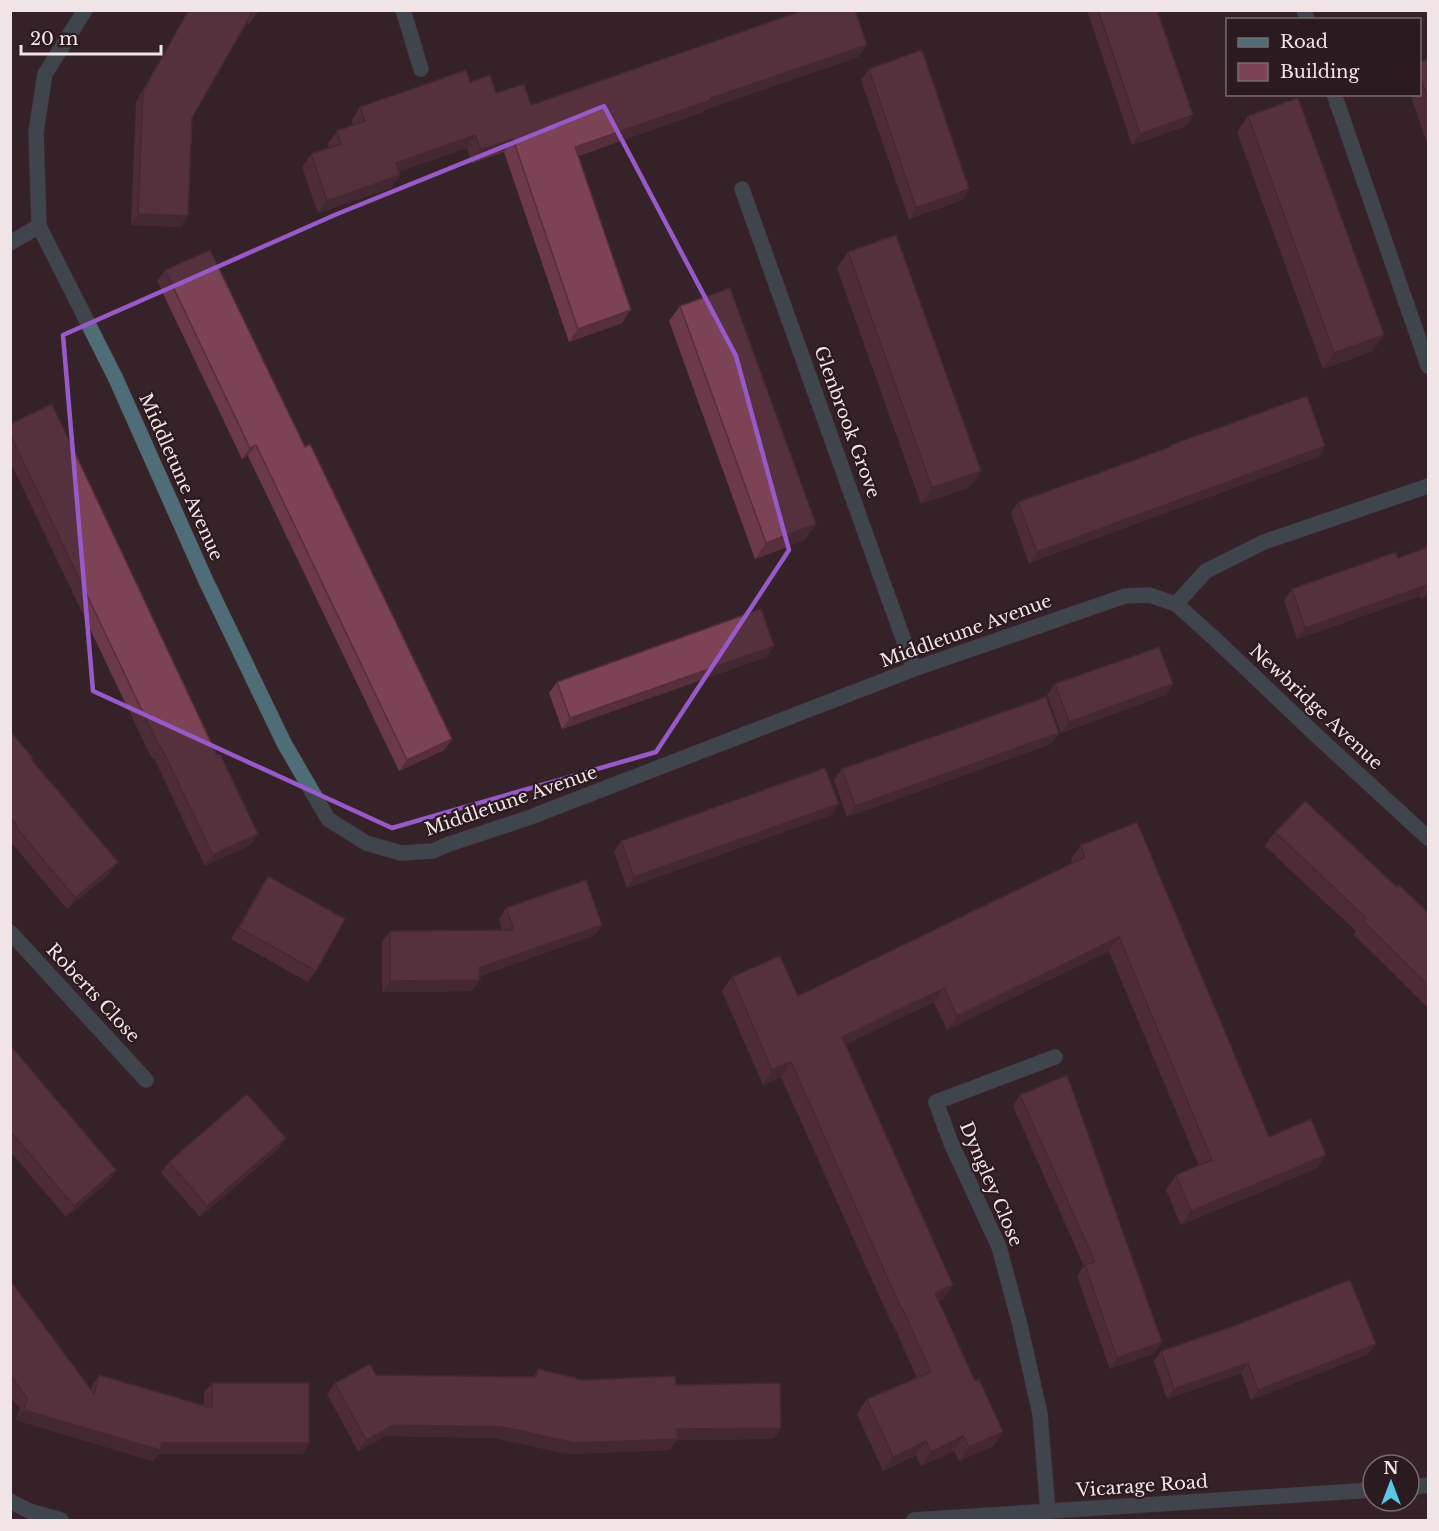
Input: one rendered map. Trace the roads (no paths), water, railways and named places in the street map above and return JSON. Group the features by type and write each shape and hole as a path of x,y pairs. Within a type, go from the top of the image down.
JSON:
{"street":[{"name":"Middletune Avenue","path":"85,10 45,74 36,132 39,226 116,379 206,581 284,743 328,819 366,843 401,853 433,851 539,814 914,669 1125,596 1149,595 1176,604"},
{"path":"403,10 421,69"},
{"path":"1335,96 1428,366"},
{"name":"Glenbrook Grove","path":"742,189 914,669"},
{"path":"10,243 39,226"},
{"path":"1176,604 1206,571 1264,542 1428,486"},
{"name":"Newbridge Avenue","path":"1176,604 1428,838"},
{"name":"Roberts Close","path":"10,932 146,1080"},
{"name":"Dyngley Close","path":"1048,1512 1040,1414 999,1247 951,1143 936,1101 1055,1057"},
{"name":"Vicarage Road","path":"914,1521 1361,1491"},
{"path":"10,1502 29,1511 61,1521"}]}
